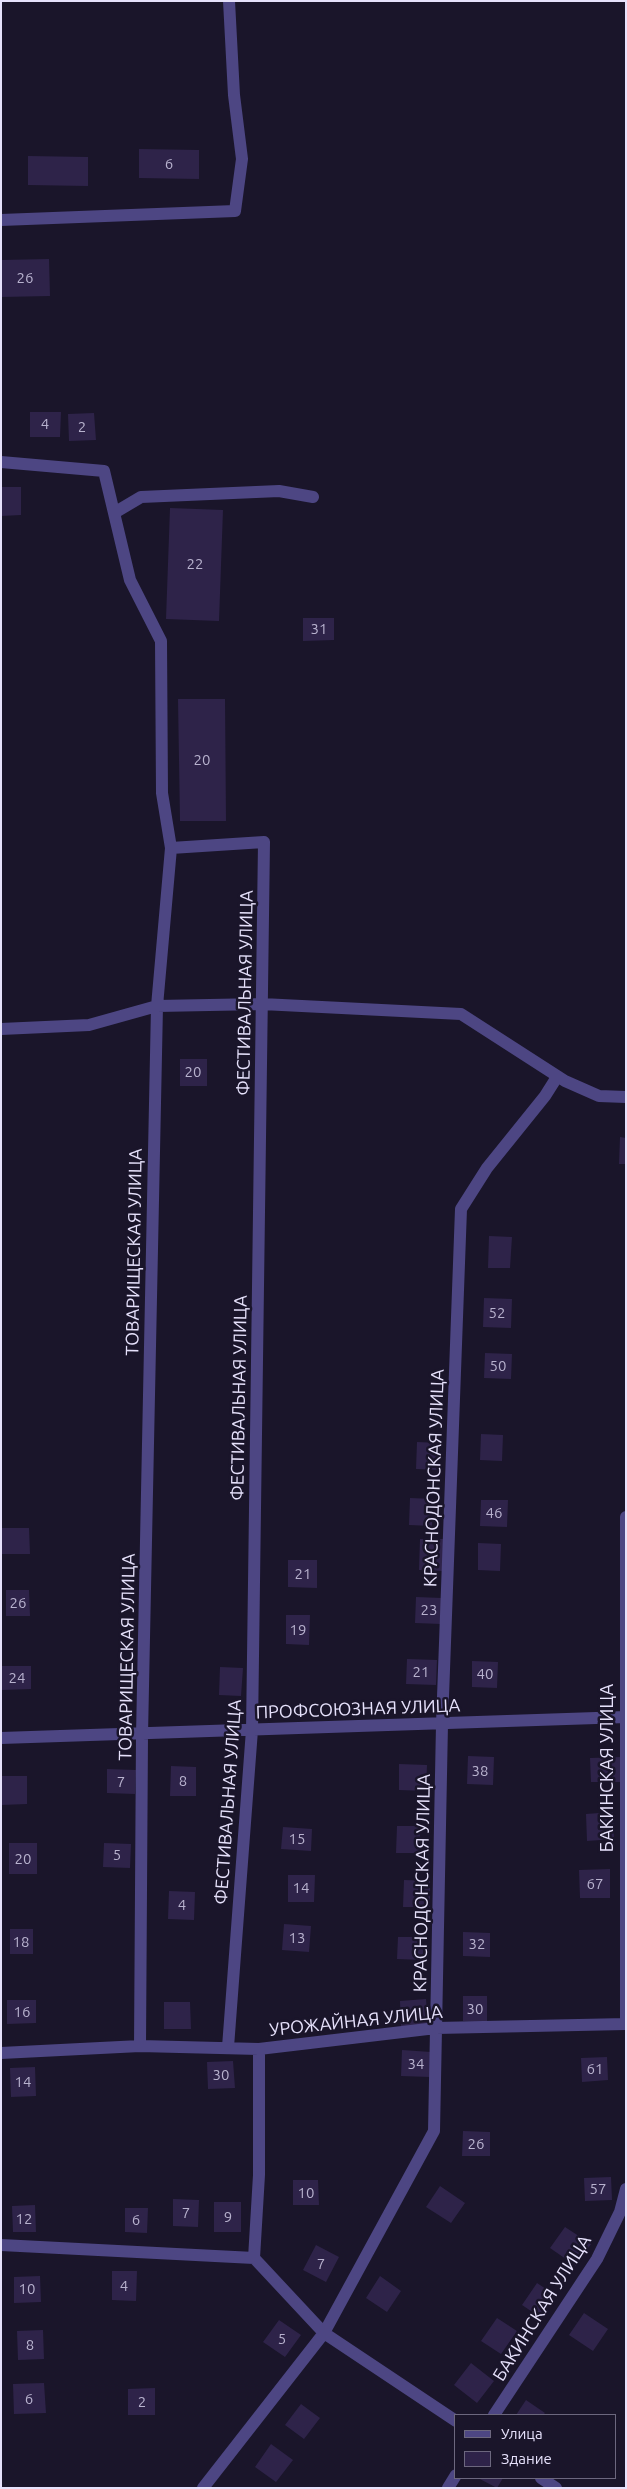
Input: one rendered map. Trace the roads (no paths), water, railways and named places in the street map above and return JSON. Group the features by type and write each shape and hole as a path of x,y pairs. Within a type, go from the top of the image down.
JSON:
{"street":[{"path":"1,220 235,211 242,159 234,95 229,1"},
{"name":"ТОВАРИЩЕСКАЯ УЛИЦА","path":"1,462 104,471 130,580 161,641 162,793 171,848 157,1006 142,1735 140,2046"},
{"path":"114,513 141,498 279,491 313,497"},
{"name":"ФЕСТИВАЛЬНАЯ УЛИЦА","path":"171,848 264,842 252,1730 228,2047"},
{"path":"1,1029 89,1025 157,1006 262,1004 461,1014 557,1077 599,1096 626,1097"},
{"name":"КРАСНОДОНСКАЯ УЛИЦА","path":"203,2488 324,2333 434,2131 442,1724 461,1209 487,1168 545,1096 557,1077"},
{"name":"БАКИНСКАЯ УЛИЦА","path":"626,1517 626,2018"},
{"name":"ПРОФСОЮЗНАЯ УЛИЦА","path":"1,1738 142,1735 625,1718"},
{"name":"УРОЖАЙНАЯ УЛИЦА","path":"1,2053 140,2046 259,2049 436,2028 626,2024"},
{"path":"254,2258 259,2175 259,2049"},
{"name":"БАКИНСКАЯ УЛИЦА","path":"495,2414 597,2259 620,2212 626,2189"},
{"path":"1,2245 254,2258 324,2333 454,2421"},
{"path":"542,2479 556,2488"}]}
